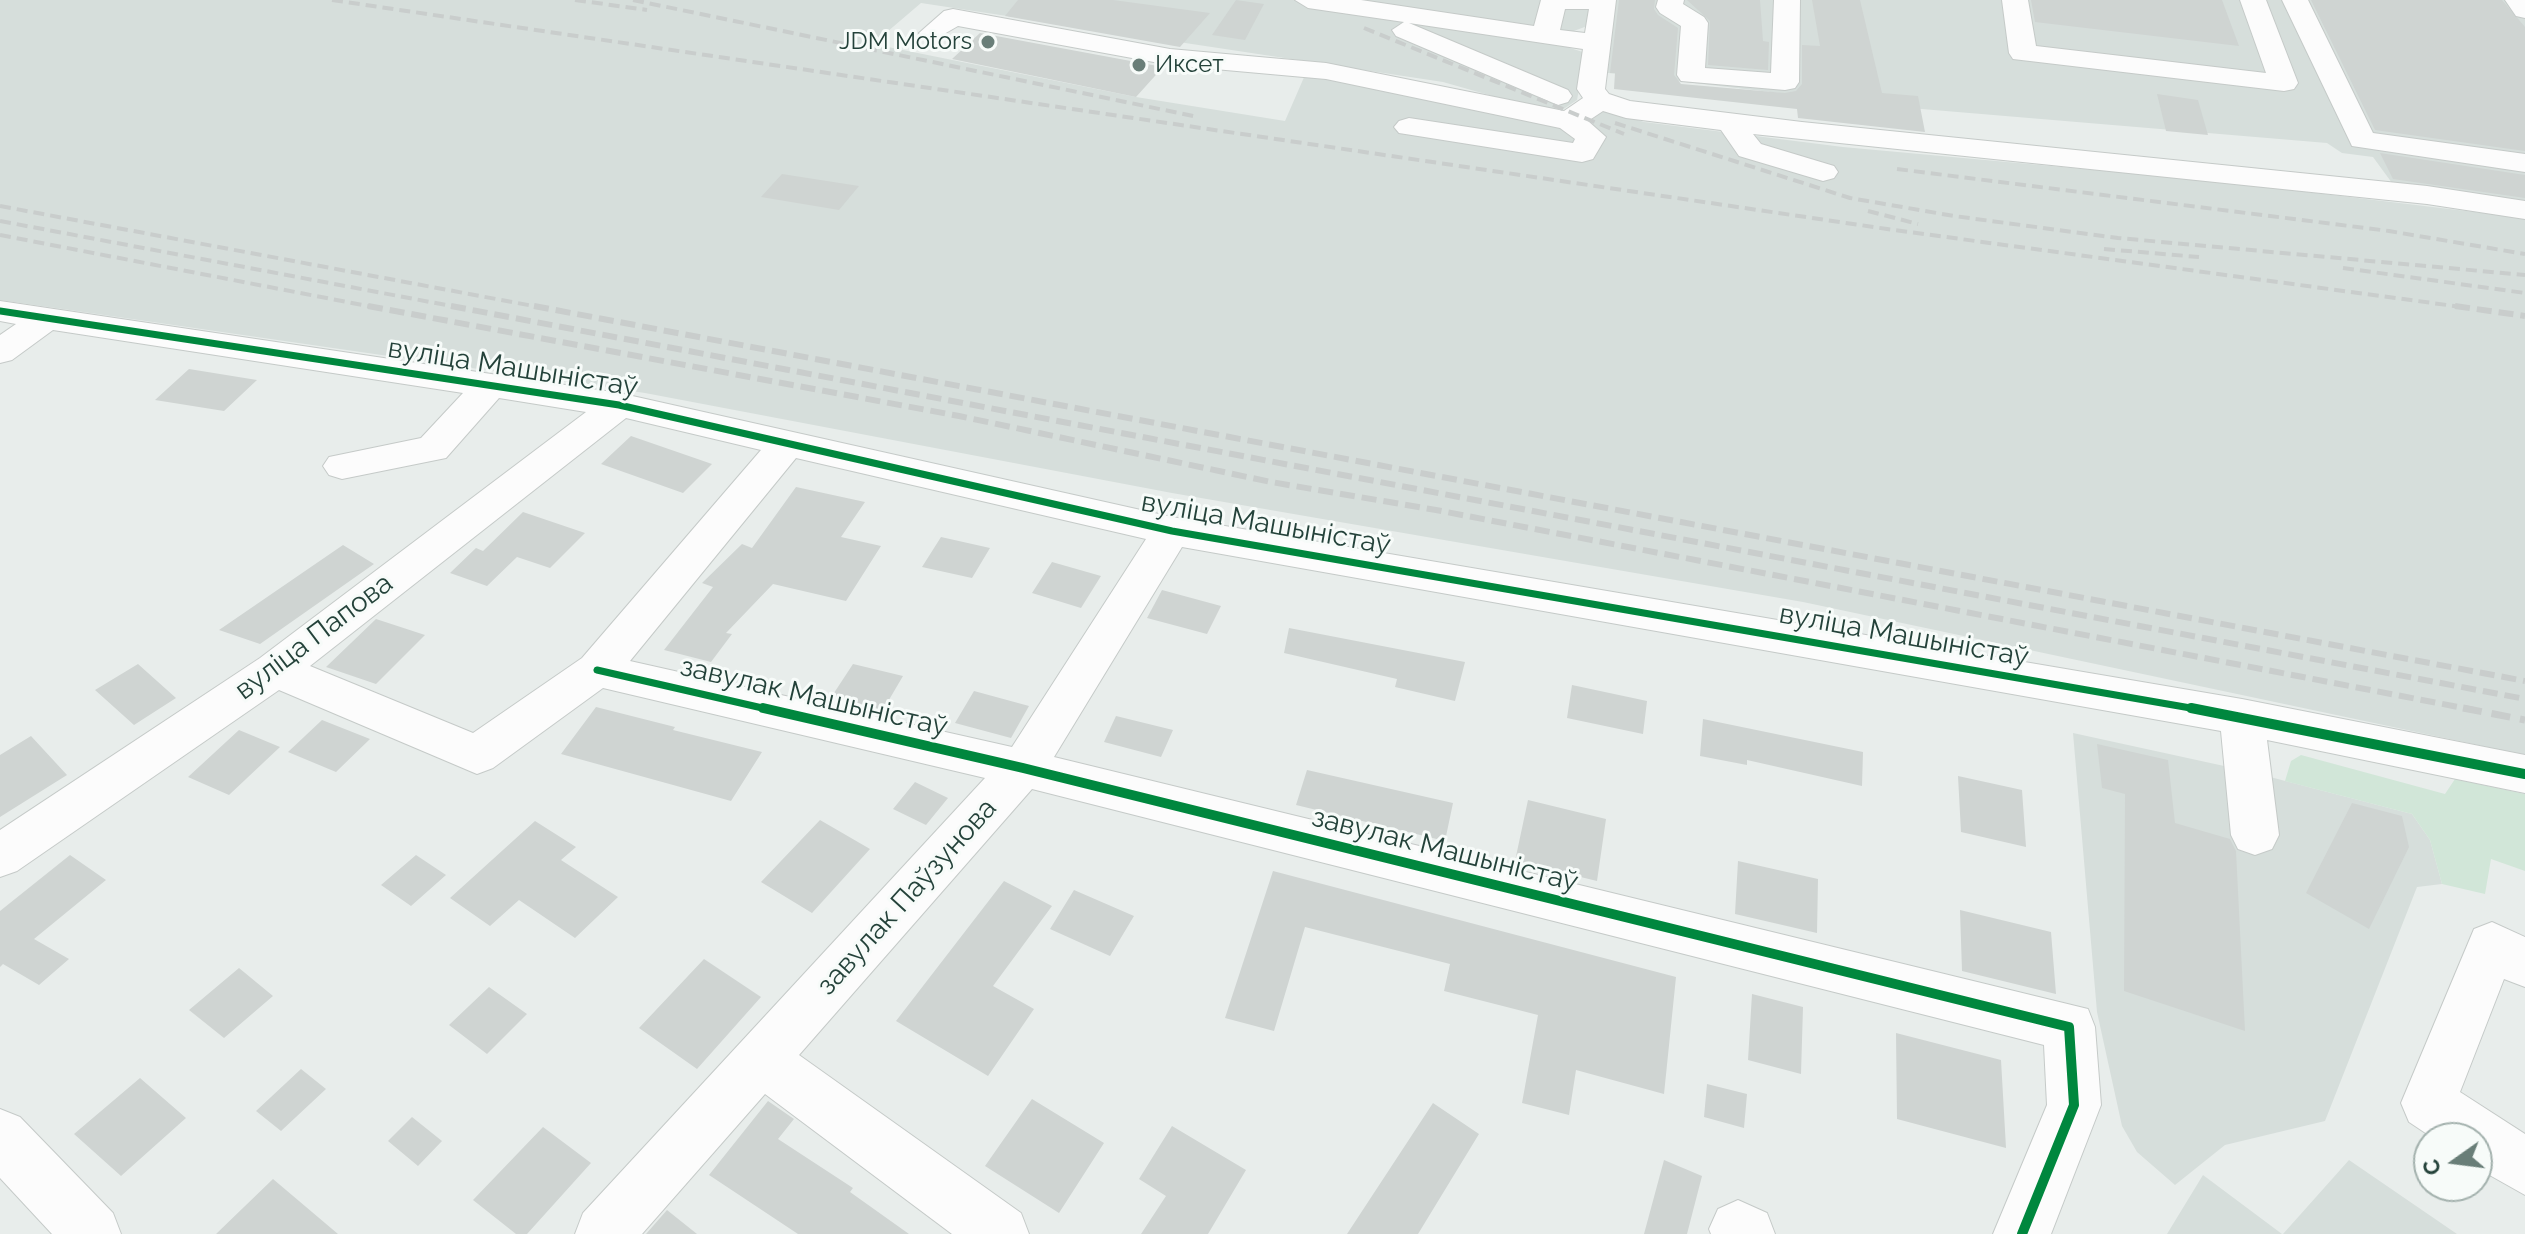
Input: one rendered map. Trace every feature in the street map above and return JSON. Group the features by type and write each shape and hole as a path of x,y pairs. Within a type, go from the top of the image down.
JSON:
{"street":[{"path":"1308,0 1596,43"},
{"path":"1545,37 1554,0 1583,3 1583,0"},
{"path":"1599,100 1591,89 1603,0"},
{"path":"1671,0 1669,7 1695,23 1691,75 1785,82 1787,0"},
{"path":"2015,0 2023,53 2284,83 2253,0"},
{"path":"2295,0 2362,140 2525,163"},
{"path":"2518,0 2525,10"},
{"path":"1382,11 1378,18 1564,108 1591,137 1582,153 1409,127"},
{"path":"932,33 953,17 1170,57 1326,71 1564,108 1599,100 1626,109 1735,124 2412,193 2525,210"},
{"path":"1735,124 1735,132 1750,150 1823,172"},
{"name":"вуліца Машыністаў","path":"0,311 619,405 1172,531 2242,717 2525,774"},
{"path":"0,352 47,318"},
{"path":"342,466 433,449 490,386"},
{"name":"вуліца Папова","path":"0,856 275,670 619,405"},
{"path":"275,670 477,755 597,670 787,444"},
{"name":"завулак Паўзунова","path":"604,1234 1023,768 1172,531"},
{"name":"завулак Машыністаў","path":"597,670 1023,768 2069,1027 2074,1105 2022,1234"},
{"path":"2242,717 2255,835"},
{"path":"2525,964 2492,945 2428,1103 2525,1167"},
{"path":"762,1060 1000,1234"},
{"path":"0,1137 92,1234"}],"shaded area":[{"path":"0,0 1595,0 1590,25 1571,32 1570,48 1586,53 1577,100 1556,114 1443,82 921,3 873,44 1136,97 1285,121 1305,75 1567,127 1598,107 1644,122 1843,147 2215,181 2525,218 2525,755 1803,602 1172,493 645,393 0,300"},
{"path":"1609,0 2525,0 2525,201 2392,183 2373,157 2342,153 2327,143 1898,107 1600,72"},
{"path":"2073,733 2247,771 2412,814 2430,840 2442,884 2417,887 2325,1121 2225,1145 2175,1185 2137,1152 2122,1126 2097,1012"},
{"path":"2349,1160 2457,1234 2283,1234"},
{"path":"2203,1175 2282,1234 2167,1234"}],"green space":[{"path":"2301,755 2445,794 2455,779 2525,794 2525,871 2491,859 2485,894 2442,884 2430,840 2412,814 2285,781 2291,761"}],"building":[{"path":"1018,0 1113,0 1210,13 1180,47 1005,16"},
{"path":"1236,0 1264,4 1245,40 1212,35"},
{"path":"1619,0 1655,0 1654,9 1658,15 1678,28 1674,75 1681,84 1785,93 1796,91 1802,84 1802,45 1820,46 1812,0 1860,0 1882,93 1918,96 1925,132 1798,118 1797,109 1614,89 1615,73 1610,73"},
{"path":"1687,0 1760,0 1763,41 1769,42 1768,70 1708,65 1710,21"},
{"path":"2031,0 2222,0 2239,46 2035,22"},
{"path":"2311,0 2502,0 2525,27 2525,151 2375,130"},
{"path":"980,33 1163,67 1136,97 952,59"},
{"path":"2157,94 2198,100 2208,135 2166,131"},
{"path":"2380,153 2525,175 2525,198 2393,179"},
{"path":"782,174 859,186 839,210 761,197"},
{"path":"189,369 257,380 224,411 155,400"},
{"path":"631,436 712,464 683,493 601,464"},
{"path":"796,487 865,502 841,537 881,546 846,601 773,584 726,633 732,634 711,662 664,650 713,587 702,583 742,544 752,548"},
{"path":"523,512 585,533 550,568 517,557 487,586 450,573 476,548 483,551"},
{"path":"941,537 990,548 972,578 922,567"},
{"path":"343,545 374,564 260,644 219,630"},
{"path":"1052,562 1101,576 1081,608 1032,593"},
{"path":"1162,590 1221,606 1207,634 1147,618"},
{"path":"376,619 425,635 376,684 326,667"},
{"path":"1289,628 1465,662 1455,701 1395,687 1397,679 1284,653"},
{"path":"138,664 176,698 134,725 95,690"},
{"path":"853,664 903,676 883,710 832,696"},
{"path":"1572,685 1647,701 1643,734 1567,718"},
{"path":"974,691 1029,706 1011,738 955,723"},
{"path":"596,707 762,752 731,801 561,754"},
{"path":"1116,716 1173,730 1161,757 1104,742"},
{"path":"1703,719 1863,752 1862,786 1747,760 1747,765 1700,756"},
{"path":"322,720 370,739 336,772 288,752"},
{"path":"239,730 280,747 229,795 188,777"},
{"path":"31,736 67,775 0,817 0,755"},
{"path":"2097,744 2168,760 2175,823 2230,839 2236,851 2245,1031 2124,991 2125,794 2102,788"},
{"path":"1307,770 1453,803 1445,841 1296,805"},
{"path":"1958,776 2022,790 2026,847 1961,832"},
{"path":"915,782 948,798 926,825 893,809"},
{"path":"1528,800 1606,819 1597,881 1515,861"},
{"path":"2352,803 2402,816 2409,847 2369,929 2306,893"},
{"path":"820,820 870,849 812,913 761,882"},
{"path":"535,821 576,847 561,860 618,897 575,938 519,900 490,926 450,898"},
{"path":"70,855 106,880 34,939 69,959 39,985 3,964 0,967 0,911"},
{"path":"416,855 446,875 411,906 381,885"},
{"path":"1738,861 1818,879 1817,933 1735,914"},
{"path":"1273,871 1676,977 1664,1094 1576,1070 1569,1115 1522,1103 1538,1015 1444,991 1450,964 1305,927 1274,1031 1225,1018"},
{"path":"1004,881 1052,906 993,986 1034,1009 988,1076 896,1021"},
{"path":"1074,890 1134,916 1110,956 1050,929"},
{"path":"1960,910 2051,932 2056,994 1962,971"},
{"path":"704,959 761,997 697,1069 639,1028"},
{"path":"239,968 273,996 224,1038 189,1010"},
{"path":"489,987 527,1014 487,1054 449,1025"},
{"path":"1752,994 1803,1007 1801,1074 1748,1060"},
{"path":"1896,1033 2001,1060 2006,1148 1897,1119"},
{"path":"301,1069 326,1089 281,1131 256,1111"},
{"path":"140,1078 186,1118 121,1176 74,1134"},
{"path":"1707,1084 1747,1094 1744,1128 1704,1117"},
{"path":"1032,1099 1104,1143 1059,1213 985,1166"},
{"path":"768,1101 794,1119 778,1139 853,1188 850,1192 909,1234 798,1234 709,1175"},
{"path":"1433,1103 1479,1134 1418,1234 1347,1234"},
{"path":"412,1117 442,1141 418,1166 388,1141"},
{"path":"1172,1126 1246,1170 1208,1234 1141,1234 1166,1196 1139,1179"},
{"path":"543,1127 591,1163 527,1234 516,1234 473,1200"},
{"path":"1664,1160 1702,1176 1687,1234 1644,1234"},
{"path":"273,1179 338,1234 216,1234"},
{"path":"667,1210 697,1234 646,1234"}],"railway":[{"path":"332,0 1887,229 2469,308"},
{"path":"575,0 647,10"},
{"path":"633,0 1198,117"},
{"path":"1364,28 1624,134"},
{"path":"1615,123 1850,198 1954,216 2118,238 2525,275"},
{"path":"1897,169 2389,231 2525,254"},
{"path":"0,206 544,308"},
{"path":"1868,211 1918,224"},
{"path":"0,221 462,308"},
{"path":"0,235 378,308"},
{"path":"2104,249 2199,257"},
{"path":"2343,268 2525,293"},
{"path":"368,306 959,416 1271,482 1436,510 2474,710"},
{"path":"451,306 2525,699"},
{"path":"534,306 2525,681"},
{"path":"2455,306 2469,308"},
{"path":"2469,308 2525,316"},
{"path":"2463,708 2525,720"}],"cycle path":[{"path":"0,311 619,405 1172,531 2242,717 2525,774"},
{"path":"597,670 1023,768 2069,1027 2074,1105 2022,1234"}],"place":[{"name":"JDM Motors","path":"988,42"},
{"name":"Иксет","path":"1139,65"}]}
